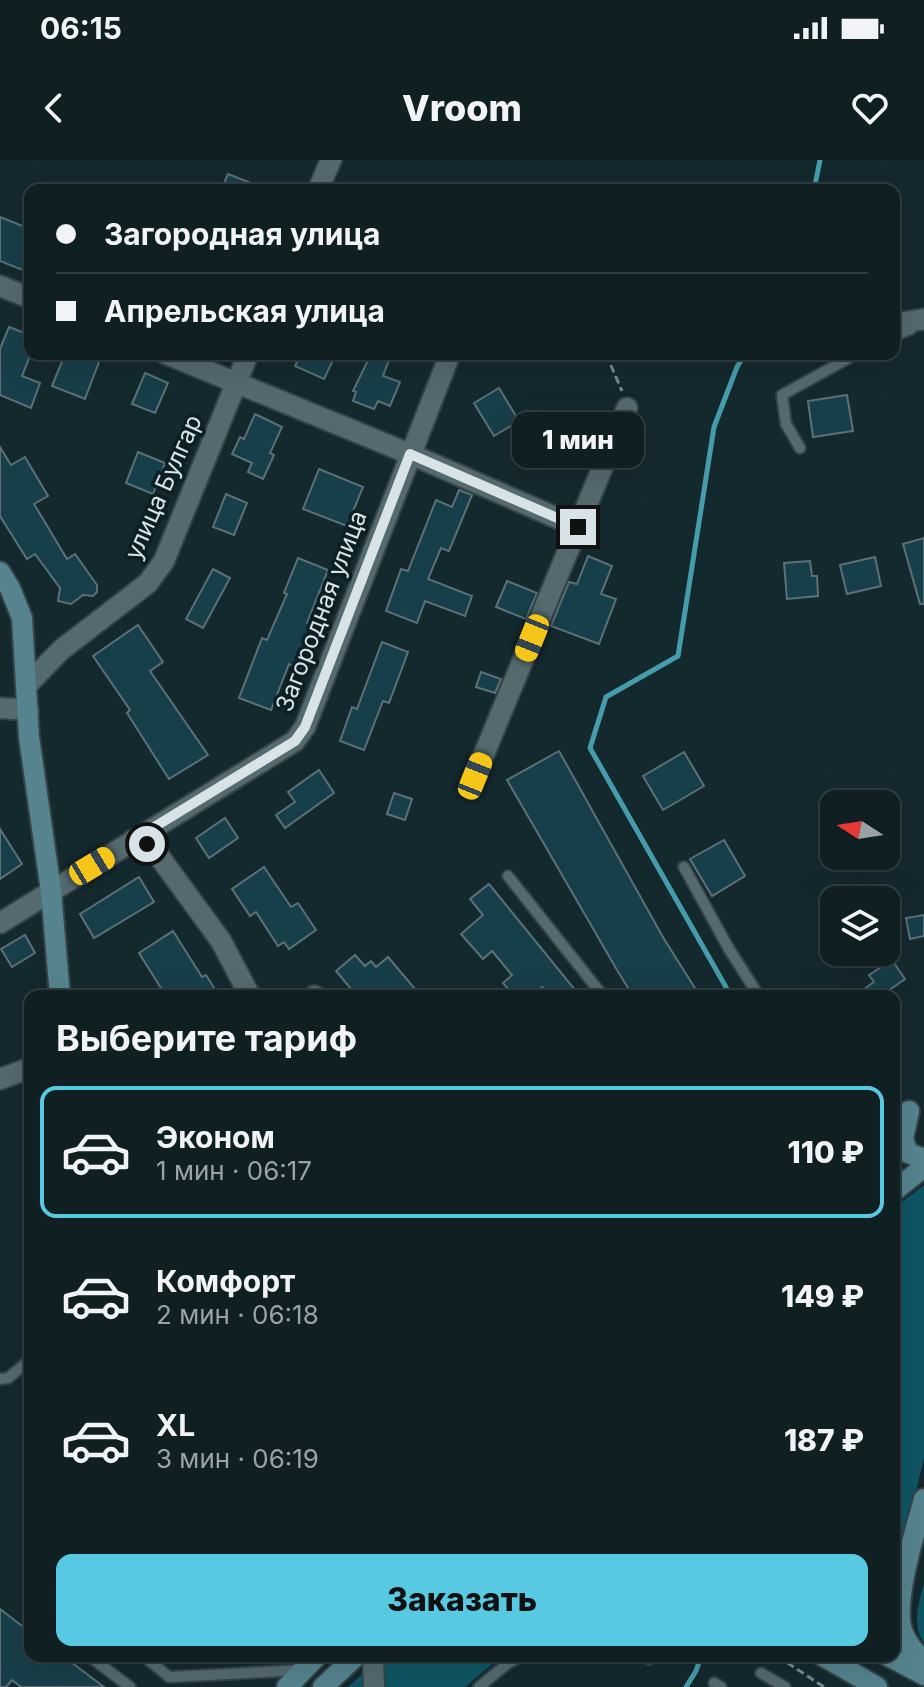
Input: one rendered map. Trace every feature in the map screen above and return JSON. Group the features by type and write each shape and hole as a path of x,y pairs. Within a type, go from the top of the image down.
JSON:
{"street":[{"path":"321,184 331,160"},
{"path":"0,286 24,296"},
{"path":"900,323 924,321"},
{"path":"180,360 578,527"},
{"name":"улица Булгар","path":"27,685 61,650 148,583 164,561 246,360"},
{"name":"Загородная улица","path":"0,923 295,741 305,727 448,360"},
{"path":"475,776 627,408"},
{"path":"0,572 22,618 29,737 51,891 59,990"},
{"path":"0,708 28,710"},
{"path":"133,840 147,844 156,852 183,887 221,941 247,990"},
{"path":"0,1079 24,1070"},
{"path":"909,1111 903,1139 908,1153 924,1159"},
{"path":"900,1186 924,1167"},
{"path":"900,1606 924,1499"},
{"path":"900,1618 903,1632 914,1652 924,1661"},
{"path":"323,1687 350,1662"},
{"path":"373,1662 374,1687"},
{"path":"833,1662 877,1687"},
{"path":"899,1662 924,1675"},
{"path":"287,1687 310,1663"}],"lane":[{"path":"900,333 924,321"},
{"path":"800,448 786,424 782,395 845,360"},
{"path":"684,867 755,990"},
{"path":"508,876 598,990"},
{"path":"0,1379 8,1378 24,1365"},
{"path":"97,1662 130,1687"},
{"path":"151,1662 169,1677 310,1663"},
{"path":"479,1687 510,1662"},
{"path":"761,1673 785,1687"}],"path":[{"path":"609,360 627,408"},
{"path":"786,1662 824,1687"}],"shaded area":[{"path":"924,1185 924,1457 900,1560 900,1203"},
{"path":"924,1583 924,1643 917,1621"},
{"path":"375,1662 495,1662 465,1687 348,1687"}],"building":[{"path":"228,174 253,184 224,184"},
{"path":"0,217 24,227 24,271 0,261"},
{"path":"9,327 24,333 24,360 28,360 22,376 40,383 31,408 0,395 0,349"},
{"path":"63,360 100,360 85,399 52,386"},
{"path":"298,360 333,360 324,379 295,366"},
{"path":"368,360 389,360 383,376 400,382 390,406 378,401 374,409 353,401 356,392 353,391"},
{"path":"145,373 168,383 155,413 132,404"},
{"path":"499,388 519,421 494,436 474,403"},
{"path":"847,395 853,431 813,437 808,401"},
{"path":"255,414 282,427 263,479 248,472 252,463 232,454 240,437 244,439"},
{"path":"0,447 11,465 25,457 48,496 34,504 67,559 75,554 97,585 93,596 83,595 71,604 58,601 60,588 35,554 27,559 0,516"},
{"path":"138,452 165,463 153,494 126,483"},
{"path":"319,469 363,487 347,526 303,509"},
{"path":"459,490 472,495 449,551 441,548 428,579 472,596 465,616 425,601 417,623 386,611 401,569 408,571 436,500 452,507"},
{"path":"226,494 247,503 234,535 213,527"},
{"path":"924,538 924,604 920,604 903,544"},
{"path":"588,556 612,566 601,594 616,599 599,644 551,626 569,582 577,584"},
{"path":"875,557 881,586 847,594 840,565"},
{"path":"298,558 328,570 307,623 314,626 304,651 314,656 307,672 289,664 271,710 239,698 262,638 267,640 287,594 284,593"},
{"path":"810,561 812,576 817,576 818,596 787,599 784,563"},
{"path":"213,569 230,578 203,628 186,619"},
{"path":"507,581 537,593 526,619 496,607"},
{"path":"138,625 163,662 150,671 208,755 169,779 127,713 130,710 93,656"},
{"path":"382,642 408,652 389,703 383,701 364,750 340,741 352,707 357,709"},
{"path":"481,672 501,679 495,693 476,687"},
{"path":"559,751 664,939 696,990 629,990 507,780"},
{"path":"684,752 704,786 663,810 643,776"},
{"path":"319,770 334,793 285,828 276,815 295,802 288,792"},
{"path":"394,793 412,799 405,820 387,814"},
{"path":"225,818 238,838 209,858 196,838"},
{"path":"0,829 22,864 0,879"},
{"path":"724,840 745,876 712,896 690,859"},
{"path":"264,867 291,907 298,903 316,930 289,949 284,942 278,946 256,912 250,916 232,889"},
{"path":"139,877 154,902 94,938 80,914"},
{"path":"489,884 575,990 545,990 542,987 538,990 509,990 503,983 512,975 492,951 483,959 461,934 483,915 470,899"},
{"path":"924,915 924,936 910,939 906,918"},
{"path":"173,931 202,977 206,975 215,990 162,990 139,953"},
{"path":"25,935 35,953 12,967 1,949"},
{"path":"355,955 365,966 371,961 376,967 388,957 416,990 352,990 336,971"},
{"path":"883,966 896,966 905,979 889,990 863,990 874,982 869,975"},
{"path":"0,1609 24,1627 24,1662 71,1662 104,1687 21,1687 12,1680 6,1687 0,1687"}],"waterway":[{"path":"815,184 820,160"},
{"path":"728,990 590,748 606,697 678,656 714,427 741,360"},
{"path":"686,1687 699,1662"}],"route":[{"path":"147,844 133,840 295,741 305,727 410,454 578,527"}]}
